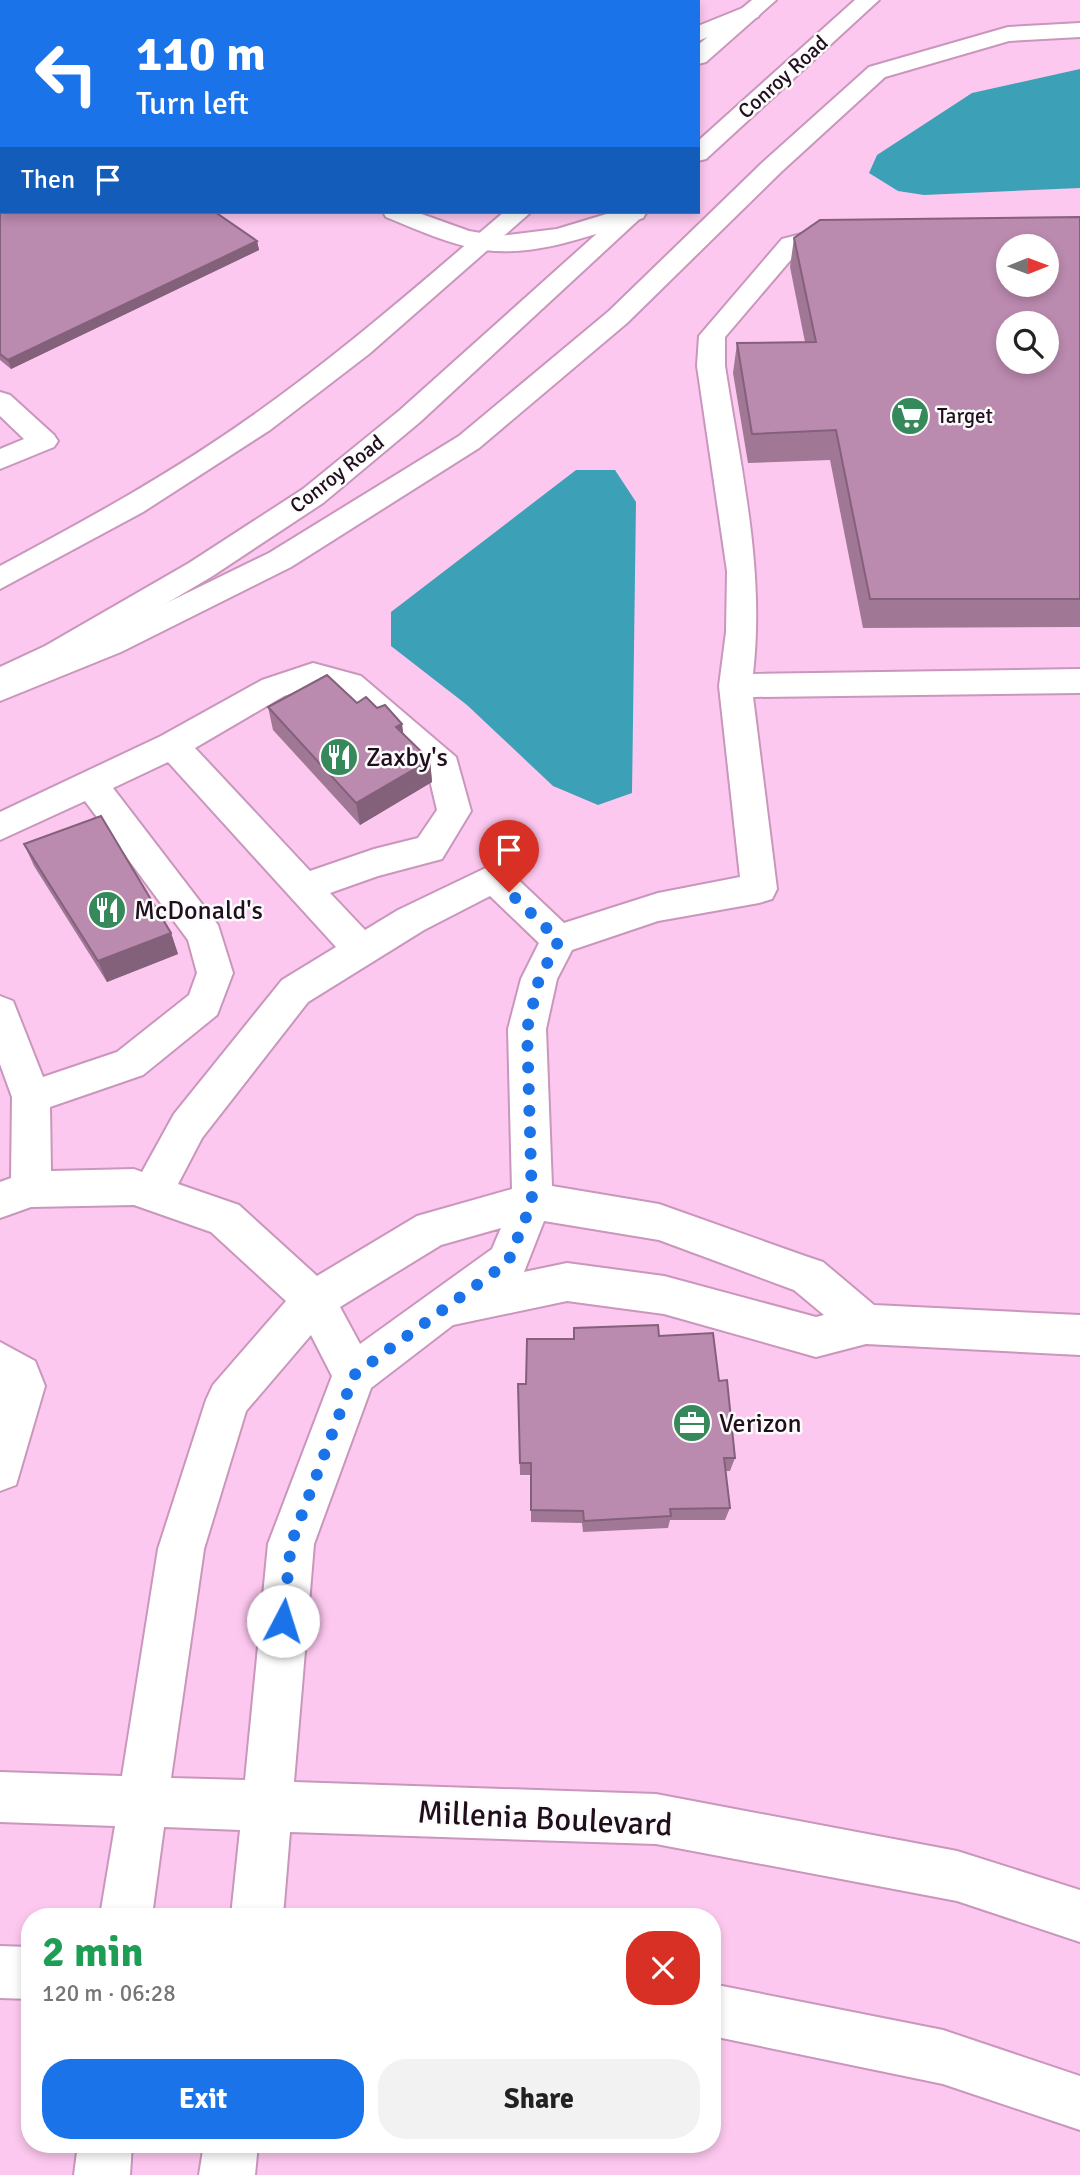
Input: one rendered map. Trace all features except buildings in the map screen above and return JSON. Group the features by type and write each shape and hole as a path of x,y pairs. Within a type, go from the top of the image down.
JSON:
{"main road":[{"name":"Conroy Road","path":"700,152 868,0"},
{"path":"700,33 758,6"},
{"path":"700,55 758,6"},
{"path":"0,689 110,644 280,560 469,442 618,317 772,167 877,72 1008,34 1080,30"},
{"path":"400,214 432,227 484,242 547,237 583,230 629,214"},
{"path":"0,579 139,504 261,424 357,349 517,214"},
{"name":"Conroy Road","path":"0,681 56,654 200,570 313,496 410,416 633,214"},
{"path":"258,1908 291,1544 354,1375 508,1262 532,1202 527,1029 539,979 559,940 596,925 645,912 724,892 759,889 735,686 742,632 742,571 710,366 712,336 791,244 856,228 870,230"},
{"path":"0,401 44,441 0,460"},
{"path":"0,827 173,745 272,688 313,674 350,684 444,766 454,811 430,849 374,863 304,888"},
{"path":"735,686 1080,681"},
{"path":"173,745 361,950"},
{"path":"31,1097 130,1063 204,1004 215,973 205,935 90,783"},
{"path":"152,1193 188,1126 295,991 411,920 494,878 559,940"},
{"path":"0,1013 31,1097 15,1194 134,1187 225,1218 314,1300 354,1375"},
{"path":"127,1908 181,1549 229,1400 314,1300 431,1230 532,1202 659,1222 808,1276 866,1324"},
{"path":"443,1308 567,1282 664,1295 816,1337 866,1324 1080,1335"},
{"path":"0,1362 20,1376 23,1386 0,1469"},
{"name":"Millenia Boulevard","path":"0,1797 656,1819 957,1876 1080,1916"},
{"path":"0,1972 21,1973"},
{"path":"721,2012 943,2057 1080,2103"},
{"path":"102,2175 104,2153"},
{"path":"227,2175 230,2153"}],"water":[{"path":"1080,69 1080,188 924,195 898,191 869,173 877,155 972,93"},
{"path":"576,470 615,470 636,502 632,793 598,805 553,786 467,705 391,646 391,612"}],"place":[{"name":"Target","path":"910,416"},
{"name":"Zaxby's","path":"339,757"},
{"name":"McDonald's","path":"107,910"},
{"name":"Verizon","path":"692,1423"}],"route":[{"path":"283,1621 291,1544 354,1375 508,1262 532,1202 527,1029 539,979 559,940 509,892"}]}
